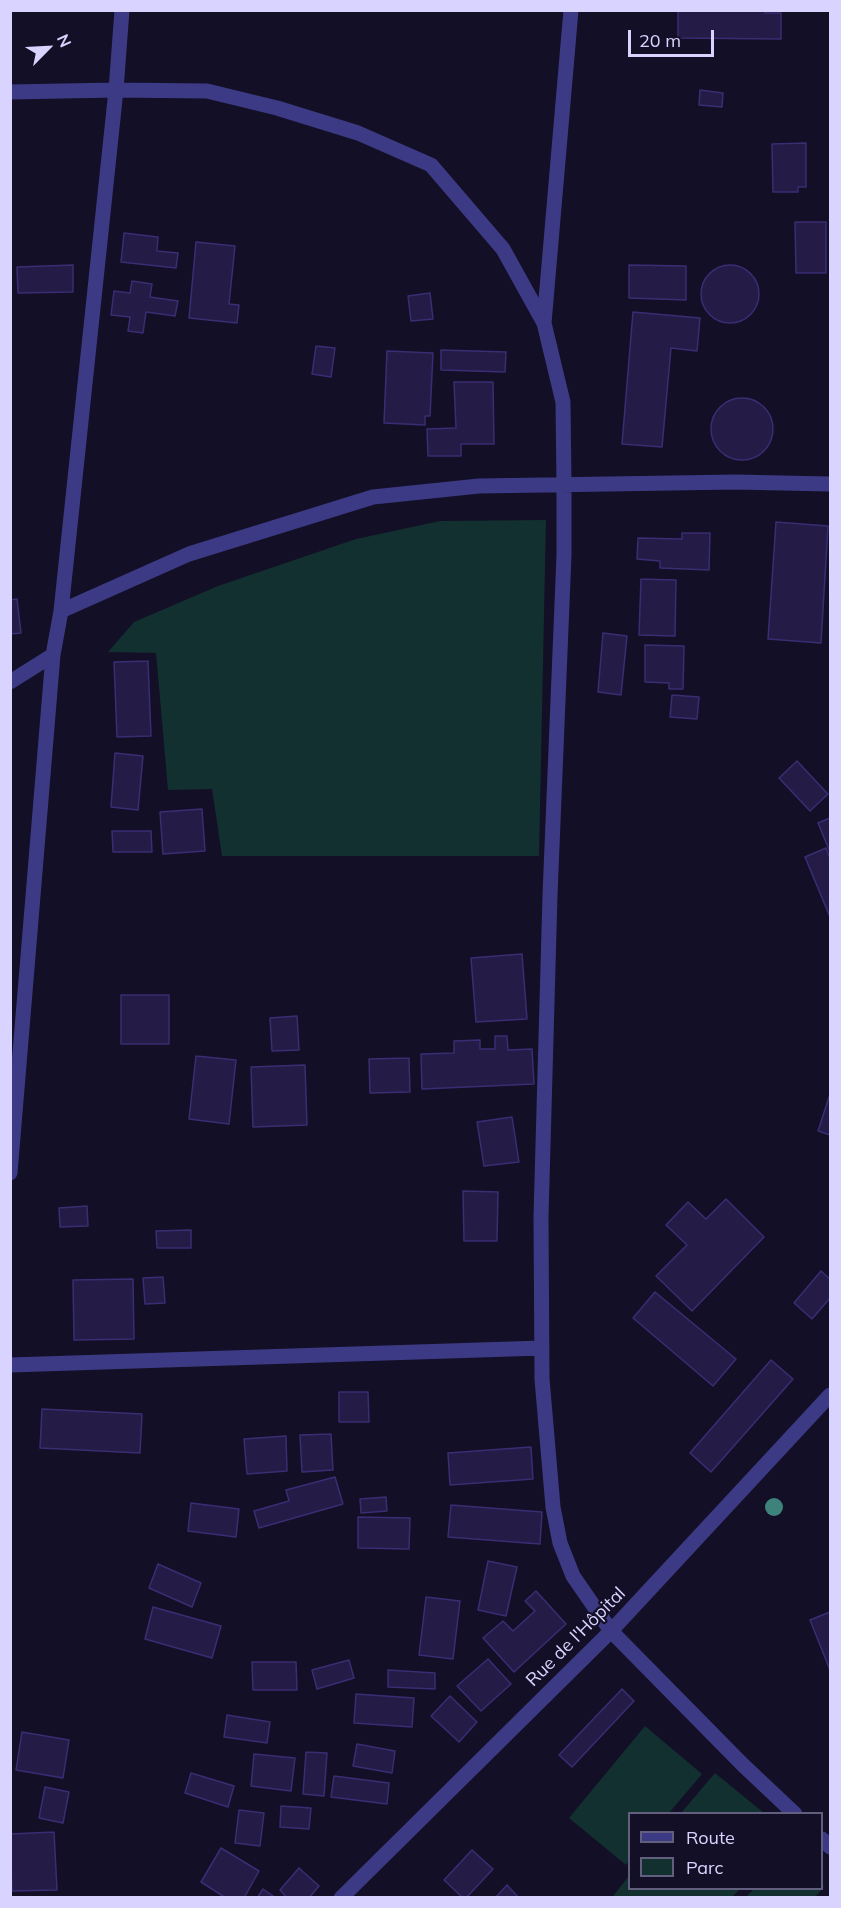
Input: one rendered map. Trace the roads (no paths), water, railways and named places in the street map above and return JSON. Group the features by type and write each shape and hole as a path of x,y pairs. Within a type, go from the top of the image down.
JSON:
{"street":[{"path":"10,1173 53,656 61,611 116,90 122,10"},
{"path":"544,323 571,10"},
{"path":"10,92 207,91 278,108 358,133 431,165 503,249 544,323 563,402 564,484 564,555 550,895 542,1217 542,1379 553,1508 560,1543 573,1576 611,1631 743,1765 793,1812"},
{"path":"61,611 189,554 373,498 479,486 736,482 831,484"},
{"path":"10,682 53,656"},
{"path":"10,1365 542,1348"},
{"name":"Rue de l'Hôpital","path":"341,1898 611,1631 831,1395"}]}
